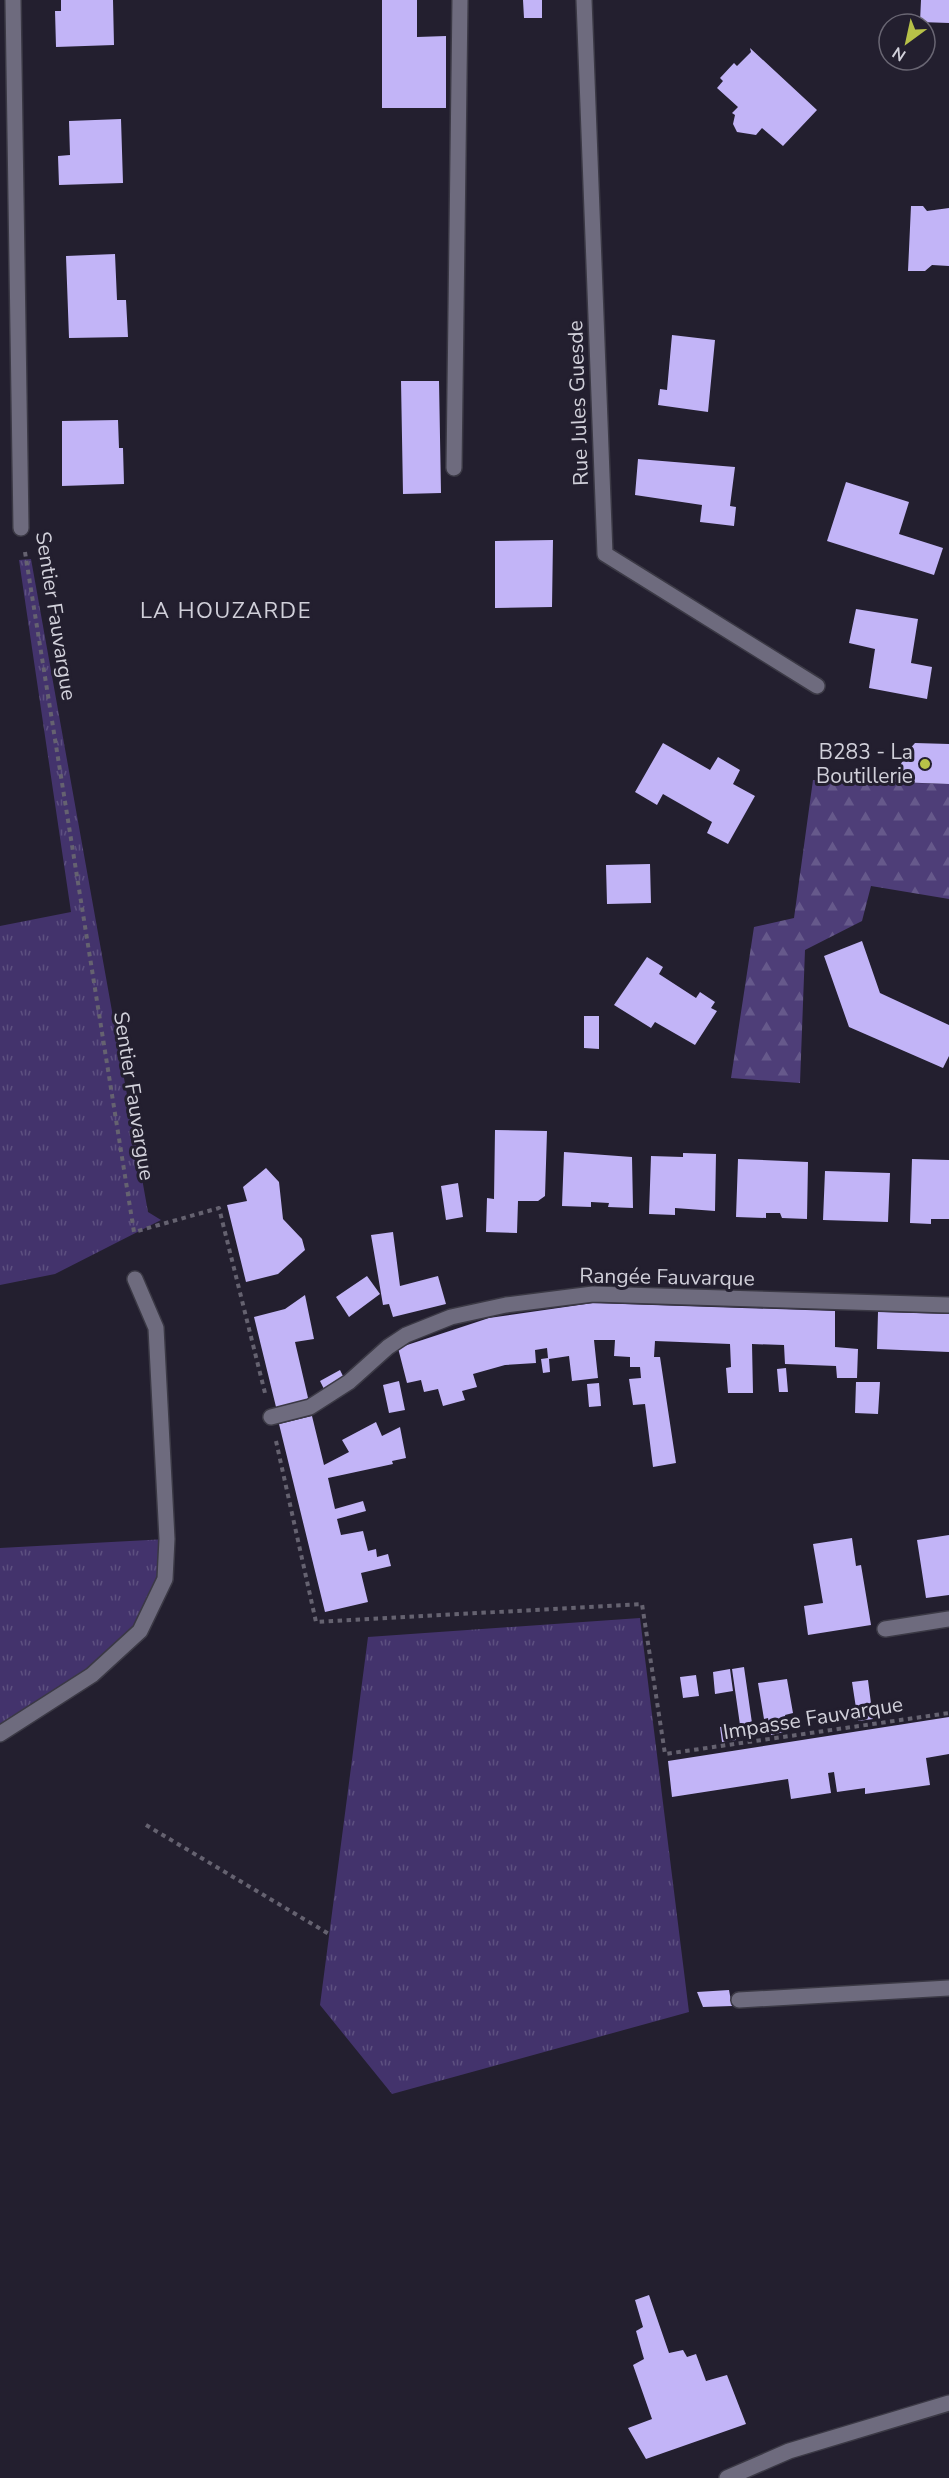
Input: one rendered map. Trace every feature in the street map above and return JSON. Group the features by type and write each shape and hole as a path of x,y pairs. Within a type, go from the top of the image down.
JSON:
{"street":[{"name":"Sentier Fauvargue","path":"13,0 21,528"},
{"path":"454,468 460,0"},
{"name":"Rue Jules Guesde","path":"584,0 605,554 817,686"},
{"path":"0,1734 10,1725 92,1675 140,1631 165,1579 167,1539 156,1328 135,1279"},
{"name":"Rangée Fauvarque","path":"271,1417 310,1407 350,1382 388,1347 406,1335 451,1317 506,1305 601,1294 949,1305"},
{"path":"885,1629 949,1619"},
{"path":"739,2000 949,1988"},
{"path":"727,2478 789,2451 949,2403"}],"path":[{"name":"Sentier Fauvargue","path":"21,528 134,1232 219,1208 271,1417"},
{"name":"Impasse Fauvarque","path":"271,1417 316,1622 642,1604 665,1754 949,1713"},
{"path":"146,1824 329,1934"}],"green space":[{"path":"31,559 148,1212 161,1220 55,1274 0,1285 0,926 71,912 19,560"},
{"path":"813,780 949,784 949,899 871,886 862,921 805,950 800,1083 731,1078 754,927 794,918"},
{"path":"167,1539 165,1579 140,1631 0,1734 0,1548"},
{"path":"640,1618 689,2012 392,2094 320,2005 368,1637"}],"building":[{"path":"61,0 113,0 114,45 56,47 55,11 61,11"},
{"path":"382,0 417,0 417,37 446,36 446,108 382,108"},
{"path":"523,0 542,0 542,18 524,18"},
{"path":"921,0 949,0 949,23 937,23 937,12 920,12"},
{"path":"750,48 817,110 783,146 762,128 756,135 737,132 733,124 735,115 732,113 738,107 717,88 723,81 720,78 734,63 737,66 751,52"},
{"path":"121,119 123,183 59,185 58,156 70,155 69,121"},
{"path":"911,206 923,206 927,211 949,208 949,266 932,265 925,271 908,271"},
{"path":"115,254 117,300 126,300 128,337 69,338 66,256"},
{"path":"672,335 715,340 708,412 658,405 660,389 667,390"},
{"path":"401,381 439,381 441,493 403,494"},
{"path":"118,420 119,448 123,448 124,484 62,486 62,421"},
{"path":"638,459 735,467 730,506 736,507 734,526 700,522 702,505 635,495"},
{"path":"846,482 909,502 899,534 943,548 934,575 827,541"},
{"path":"553,540 552,607 495,608 495,541"},
{"path":"856,609 918,619 911,663 932,667 927,699 869,688 875,649 849,643"},
{"path":"663,743 710,770 718,757 740,770 733,784 755,796 728,844 707,833 712,822 663,794 657,805 635,792"},
{"name":"B283 - La Boutillerie","path":"915,743 949,744 949,784 895,782 895,776 907,752"},
{"path":"650,864 651,903 607,904 606,865"},
{"path":"862,941 880,993 949,1025 949,1056 943,1068 849,1027 824,956"},
{"path":"647,957 663,967 659,974 696,998 700,992 715,1002 711,1008 717,1011 695,1045 655,1022 651,1028 614,1005"},
{"path":"584,1016 599,1016 599,1049 584,1048"},
{"path":"495,1130 547,1131 545,1196 538,1201 518,1201 517,1233 486,1232 487,1198 494,1199"},
{"path":"564,1152 632,1157 633,1208 608,1207 609,1203 591,1202 591,1207 562,1206"},
{"path":"683,1153 716,1154 715,1211 675,1208 675,1215 649,1214 651,1156 683,1157"},
{"path":"738,1159 808,1162 807,1219 782,1218 780,1213 766,1213 766,1218 736,1217"},
{"path":"912,1159 949,1160 949,1219 931,1219 931,1224 910,1223"},
{"path":"266,1168 279,1182 283,1219 302,1239 305,1250 278,1274 246,1282 227,1205 247,1201 243,1187"},
{"path":"825,1171 890,1173 888,1222 823,1220"},
{"path":"458,1183 463,1217 446,1220 441,1186"},
{"path":"393,1232 400,1286 438,1276 446,1304 393,1317 389,1304 383,1305 371,1235"},
{"path":"367,1276 380,1294 349,1317 336,1297"},
{"path":"305,1295 314,1339 295,1342 309,1402 277,1411 254,1317 285,1309"},
{"path":"593,1303 835,1311 835,1347 858,1349 857,1378 837,1378 836,1366 785,1364 784,1345 752,1344 753,1393 728,1393 726,1368 731,1367 730,1344 655,1341 654,1357 660,1357 676,1463 653,1467 645,1404 633,1405 629,1379 641,1378 640,1367 630,1367 630,1357 614,1356 615,1340 594,1340 598,1378 572,1381 569,1356 549,1359 550,1372 543,1373 541,1359 548,1358 547,1348 535,1350 536,1363 505,1365 473,1374 477,1387 462,1391 465,1400 443,1406 438,1389 424,1392 421,1380 407,1383 398,1348 489,1318"},
{"path":"878,1312 949,1314 949,1352 877,1349"},
{"path":"786,1368 788,1392 779,1392 777,1369"},
{"path":"340,1370 345,1380 325,1391 320,1381"},
{"path":"399,1381 405,1410 389,1413 383,1385"},
{"path":"856,1382 880,1382 878,1414 855,1413"},
{"path":"599,1383 601,1406 589,1407 587,1384"},
{"path":"312,1416 324,1465 349,1452 342,1440 376,1422 382,1436 400,1427 406,1458 392,1461 393,1464 328,1478 335,1509 363,1501 366,1511 337,1519 341,1535 363,1531 368,1551 376,1549 377,1557 388,1554 391,1566 361,1573 368,1602 325,1612 279,1424"},
{"path":"949,1535 949,1595 926,1598 917,1540"},
{"path":"852,1538 856,1566 861,1565 871,1625 808,1635 804,1606 823,1603 813,1544"},
{"path":"744,1667 752,1723 740,1725 732,1669"},
{"path":"730,1669 733,1691 715,1694 713,1672"},
{"path":"696,1675 699,1696 683,1698 680,1677"},
{"path":"787,1679 793,1713 785,1715 788,1731 771,1735 768,1718 764,1719 758,1683"},
{"path":"868,1680 873,1719 858,1721 852,1682"},
{"path":"949,1717 949,1754 926,1758 930,1785 865,1794 865,1788 837,1792 834,1772 828,1773 831,1793 791,1799 788,1779 672,1797 668,1761"},
{"path":"734,1725 736,1740 722,1742 720,1727"},
{"path":"729,1990 732,2006 703,2007 697,1992"},
{"path":"649,2295 669,2353 683,2350 687,2357 696,2354 706,2381 727,2375 746,2424 646,2459 628,2428 652,2419 633,2365 644,2359 636,2331 643,2327 635,2300"}],"place":[{"name":"B283 - La Boutillerie","path":"925,764"}],"district":[{"name":"LA HOUZARDE","path":"226,610"}]}
